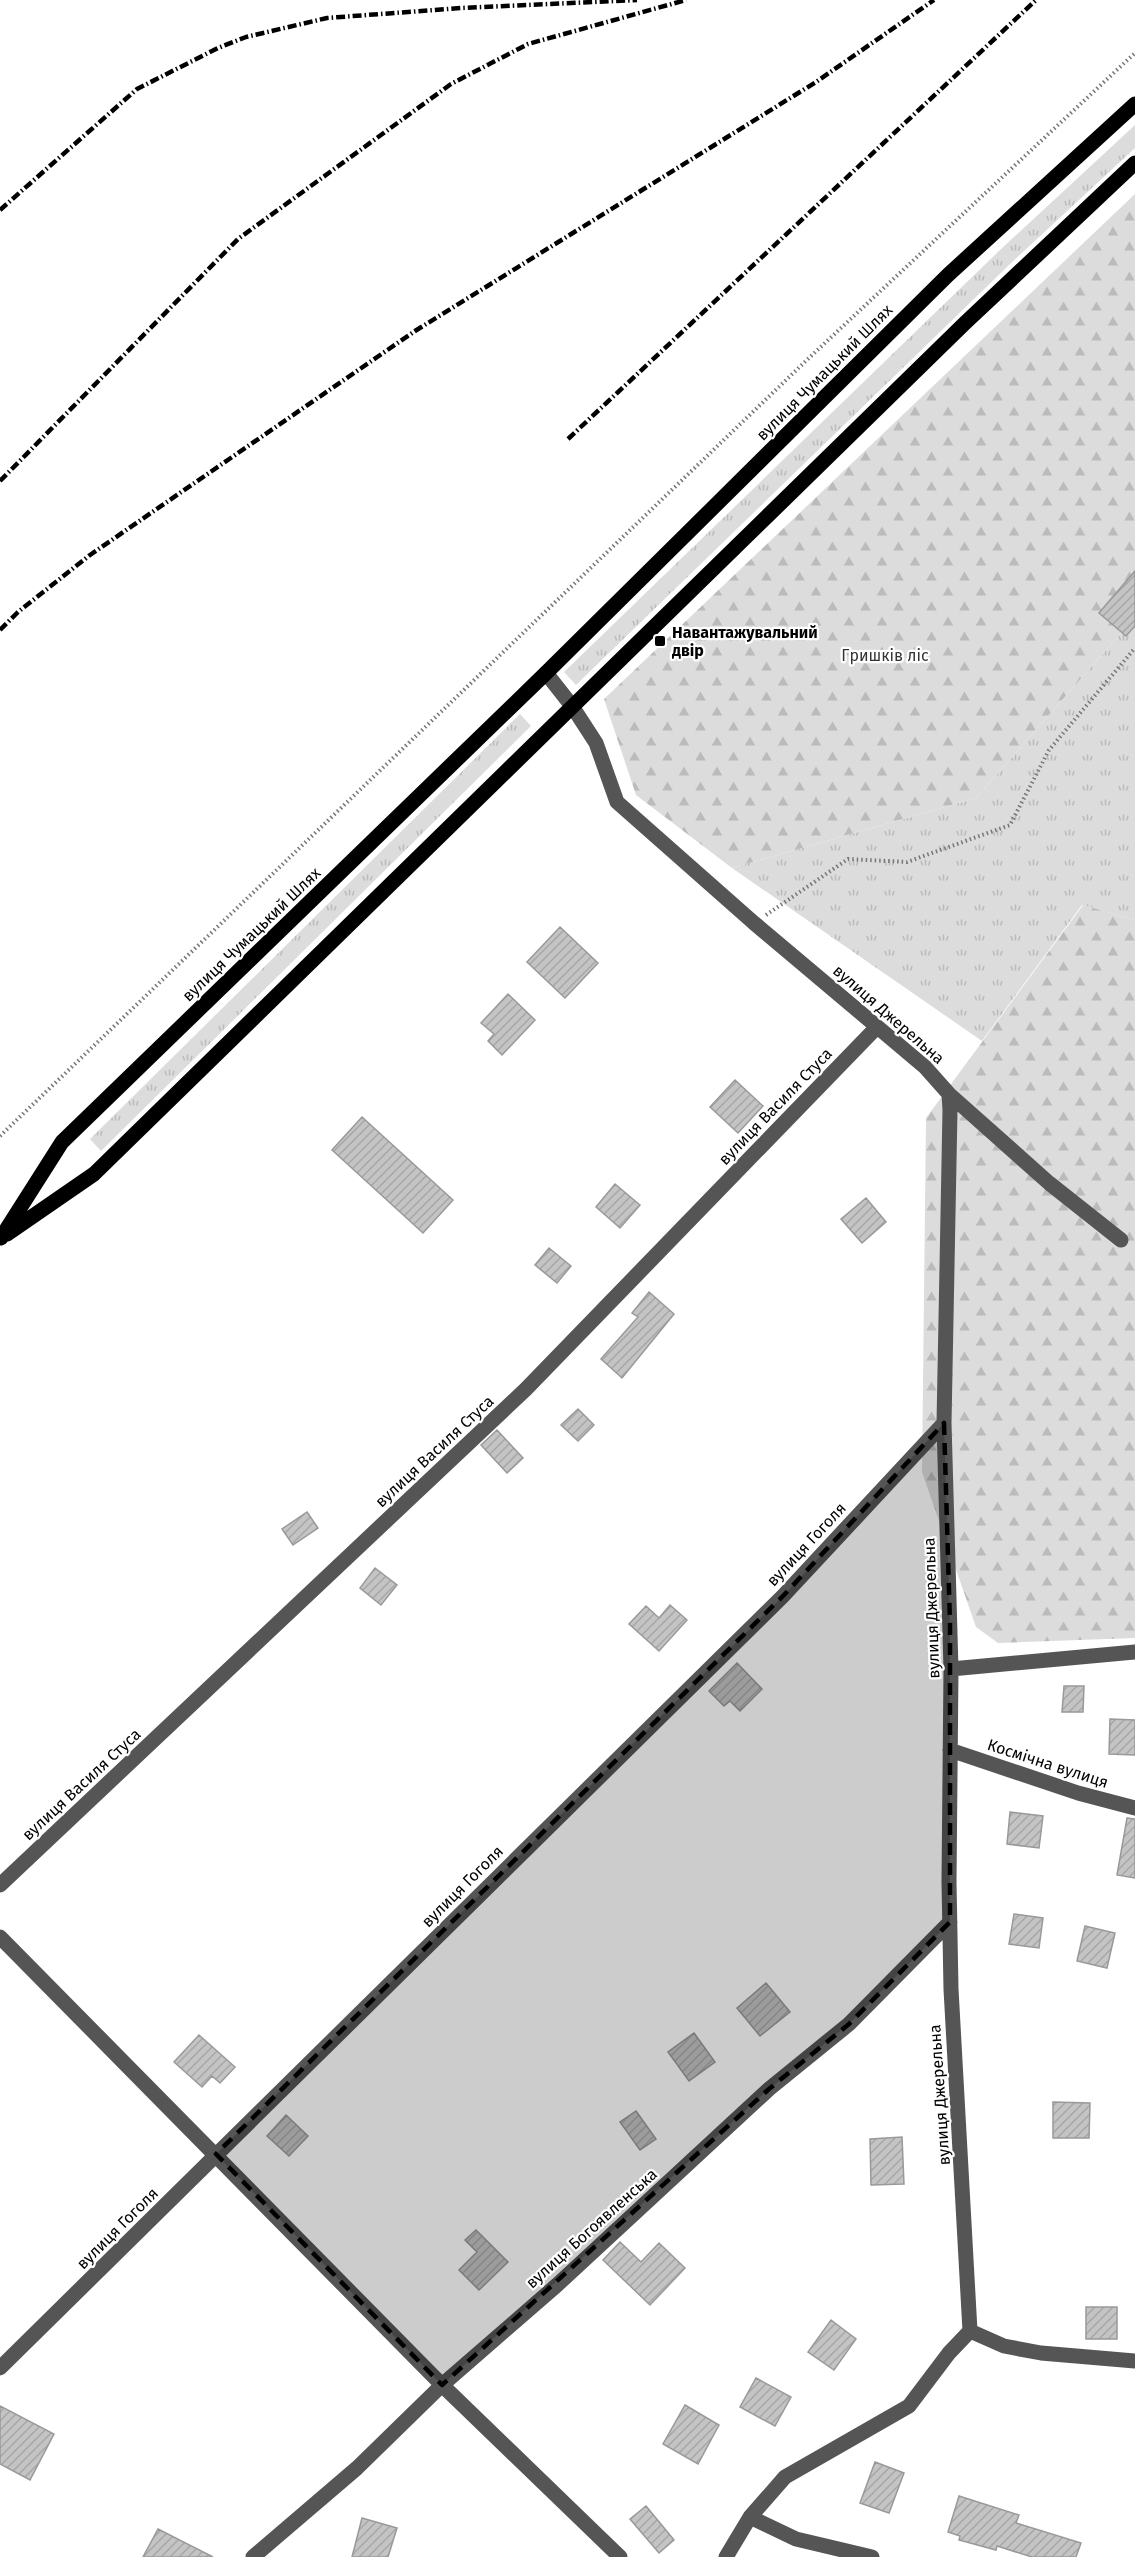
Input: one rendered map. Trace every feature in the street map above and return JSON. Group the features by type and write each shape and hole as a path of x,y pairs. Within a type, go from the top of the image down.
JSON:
{"main road":[{"name":"вулиця Чумацький Шлях","path":"1,1238 62,1142 546,673 948,275 1135,104"},
{"name":"вулиця Чумацький Шлях","path":"1,1238 94,1174 956,331 1135,163"}],"street":[{"path":"546,673 572,706"},
{"name":"вулиця Джерельна","path":"572,706 596,743 617,802 754,923 925,1066 949,1094 944,1423 951,1669 951,1989 970,2331"},
{"name":"вулиця Василя Стуса","path":"0,1885 526,1389 877,1026"},
{"path":"949,1094 1049,1183 1121,1240"},
{"name":"вулиця Гоголя","path":"0,2368 783,1596 944,1423"},
{"path":"951,1669 1135,1652"},
{"name":"Космічна вулиця","path":"950,1750 1078,1793 1135,1808"},
{"name":"вулиця Богоявленська","path":"253,2557 357,2468 442,2385 557,2285 769,2090 849,2024 950,1922"},
{"path":"0,1937 442,2385 620,2557"},
{"path":"726,2557 750,2517 785,2476 909,2406 949,2353 970,2331 1005,2346 1041,2353 1135,2361"},
{"path":"750,2517 796,2539 872,2557"}],"path":[{"path":"0,1136 810,357 1135,53"},
{"path":"754,923 848,859 907,862 1010,825 1049,750 1135,648"}],"highlighted area":[{"path":"944,1423 950,1623 950,1922 849,2024 769,2089 442,2385 216,2154 783,1596"}],"green space":[{"path":"1135,125 1135,148 1010,264 576,685 564,672 1000,250"},
{"name":"Гришків ліс","path":"1135,194 1135,617 976,798 732,868 636,795 604,699"},
{"path":"1135,617 1135,920 1082,905 982,1041 732,868 976,798"},
{"path":"520,714 531,726 101,1151 90,1139"},
{"path":"1083,905 1135,920 1135,1638 998,1643 976,1627 922,1472 926,1118"}],"building":[{"path":"1135,571 1135,626 1126,636 1099,613"},
{"path":"560,927 598,963 565,998 527,962"},
{"path":"508,994 535,1020 502,1055 488,1041 494,1034 481,1023"},
{"path":"735,1080 763,1106 738,1133 710,1107"},
{"path":"362,1117 453,1200 423,1233 332,1150"},
{"path":"615,1184 640,1205 620,1228 596,1207"},
{"path":"866,1198 886,1222 862,1243 841,1219"},
{"path":"549,1248 571,1266 557,1283 535,1265"},
{"path":"649,1292 674,1314 622,1378 601,1359 638,1317 632,1313"},
{"path":"578,1409 594,1425 578,1441 561,1425"},
{"path":"497,1430 523,1458 507,1473 481,1445"},
{"path":"307,1512 318,1528 293,1545 282,1529"},
{"path":"375,1568 397,1585 381,1605 360,1588"},
{"path":"670,1605 687,1620 659,1651 629,1624 646,1606 659,1618"},
{"path":"737,1663 762,1689 740,1711 730,1701 724,1706 709,1691"},
{"path":"1064,1686 1084,1686 1083,1712 1062,1712"},
{"path":"1110,1719 1135,1720 1135,1755 1109,1754"},
{"path":"1010,1812 1043,1816 1039,1848 1007,1844"},
{"path":"1127,1818 1135,1819 1135,1878 1117,1875"},
{"path":"1014,1914 1043,1918 1039,1948 1009,1944"},
{"path":"1085,1926 1115,1933 1107,1968 1077,1961"},
{"path":"766,1983 790,2012 760,2036 737,2008"},
{"path":"694,2033 715,2062 689,2081 668,2052"},
{"path":"199,2035 235,2067 220,2083 212,2076 202,2087 174,2062"},
{"path":"1053,2102 1090,2103 1089,2138 1053,2138"},
{"path":"636,2111 656,2139 640,2150 620,2122"},
{"path":"286,2115 308,2136 289,2156 267,2136"},
{"path":"902,2137 904,2184 871,2185 870,2139"},
{"path":"476,2230 508,2262 479,2290 459,2270 477,2252 465,2240"},
{"path":"620,2242 641,2262 659,2243 685,2268 650,2305 603,2260"},
{"path":"1086,2307 1117,2307 1117,2339 1086,2339"},
{"path":"831,2320 856,2339 834,2370 808,2352"},
{"path":"756,2378 791,2397 775,2426 740,2407"},
{"path":"685,2405 719,2425 698,2464 663,2444"},
{"path":"0,2406 54,2434 30,2480 0,2464"},
{"path":"875,2462 904,2473 889,2513 860,2503"},
{"path":"959,2496 1019,2515 1016,2523 1081,2543 1076,2557 1032,2557 997,2546 996,2550 959,2540 960,2536 948,2532"},
{"path":"646,2506 674,2540 659,2553 630,2519"},
{"path":"362,2518 397,2528 388,2557 352,2557"},
{"path":"158,2529 213,2557 143,2557"}],"railway":[{"path":"0,210 137,89 218,48 246,37 327,18 461,8 637,0"},
{"path":"0,481 238,239 451,84 528,44 686,0"},
{"path":"0,630 18,612 90,555 415,331 816,82 934,0"},
{"path":"568,439 1036,0"}],"place":[{"name":"Навантажувальний двір","path":"660,641"}]}
